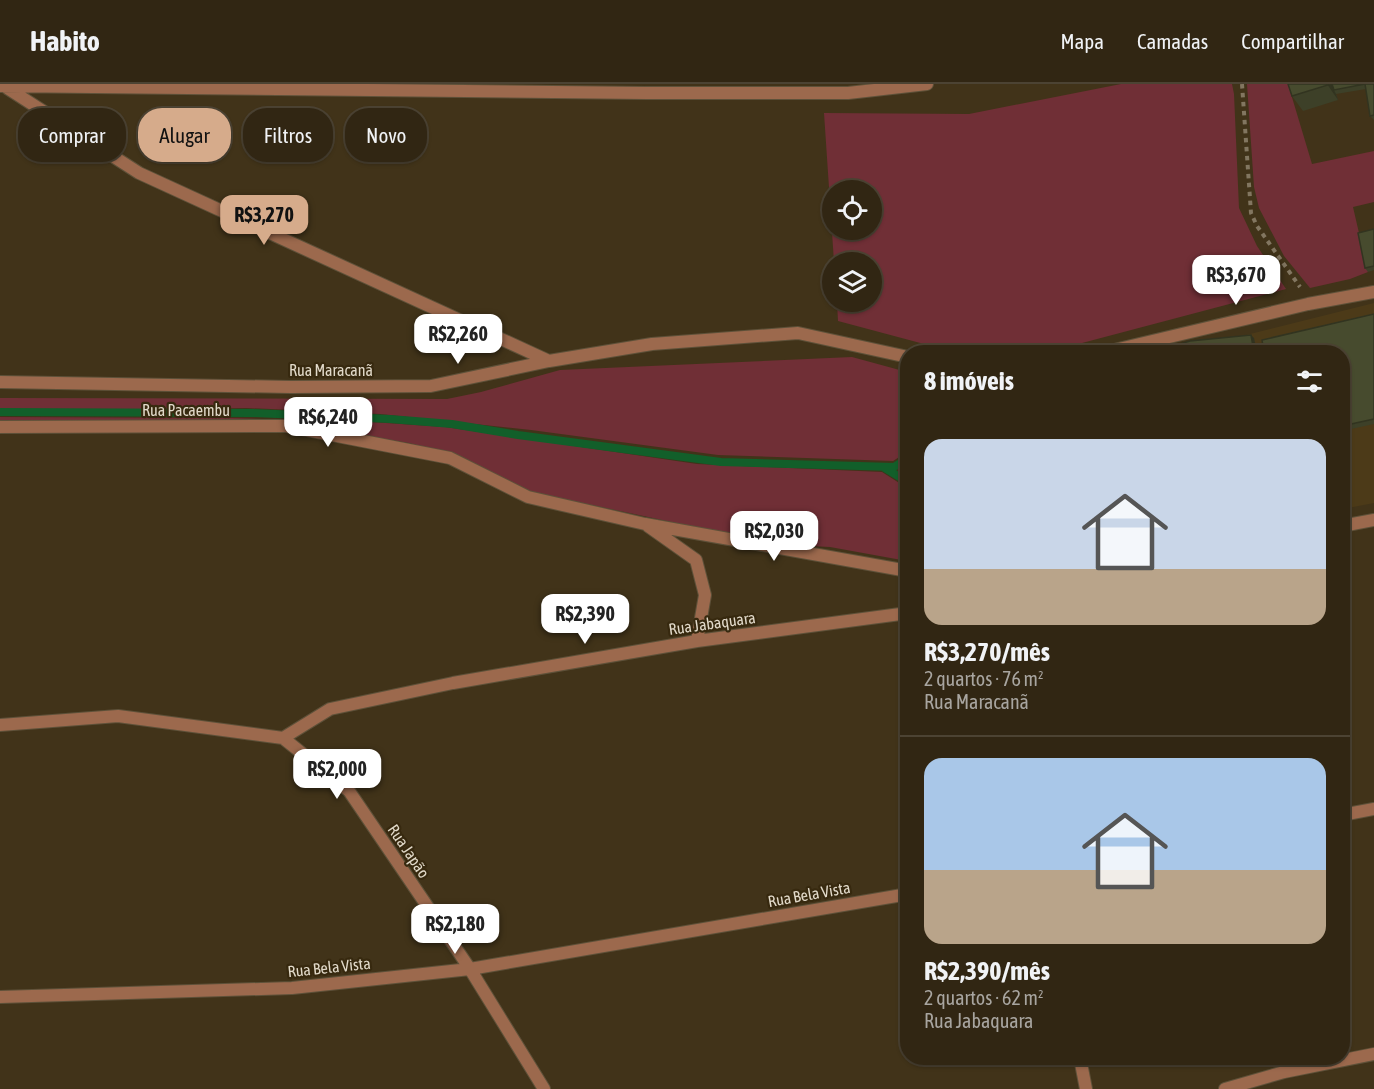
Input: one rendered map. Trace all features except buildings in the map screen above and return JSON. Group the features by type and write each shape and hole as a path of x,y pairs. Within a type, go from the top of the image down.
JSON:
{"street":[{"path":"2,86 849,93 927,84"},
{"path":"2,86 139,173 549,361"},
{"path":"1136,345 1374,292"},
{"name":"Rua Maracanã","path":"0,382 291,387 431,386 549,361 652,344 798,333 900,355"},
{"name":"Rua Pacaembu","path":"0,427 286,426 450,458 528,497 645,524 900,570"},
{"path":"1350,524 1374,520"},
{"path":"645,524 696,560 705,595 697,641"},
{"name":"Rua Jabaquara","path":"283,738 330,710 453,683 697,641 900,614"},
{"path":"0,725 118,716 283,738"},
{"name":"Rua Japão","path":"283,738 349,791 470,969 544,1089"},
{"path":"1350,814 1374,809"},
{"name":"Rua Bela Vista","path":"0,997 292,987 470,969 900,895"},
{"path":"1350,1059 1374,1054"},
{"path":"1081,1065 1086,1089"},
{"path":"1224,1089 1319,1065"}],"path":[{"path":"1242,84 1251,213 1271,248 1312,304"}],"shaded area":[{"path":"1121,84 1232,84 1239,208 1257,246 1286,289 1074,345 928,345 838,321 838,312 882,312 882,252 833,252 833,240 882,240 882,180 828,180 824,113 969,114"},
{"path":"1247,84 1288,84 1312,164 1374,151 1374,202 1353,207 1368,272 1350,279 1310,288 1284,256 1259,208 1254,187"},
{"path":"1374,303 1374,503 1350,508 1350,345 1206,345"},
{"path":"852,357 900,370 900,456 893,461 718,455 531,430 380,414 246,408 0,412 0,398 447,399 560,370"},
{"path":"0,417 232,418 371,422 445,427 697,464 882,472 900,484 900,560 830,547 723,533 531,492 453,455 409,443 317,428 0,423"}],"waterway":[{"path":"0,412 253,413 390,419 452,424 721,462 894,467 900,463"},
{"path":"883,467 900,477"}]}
